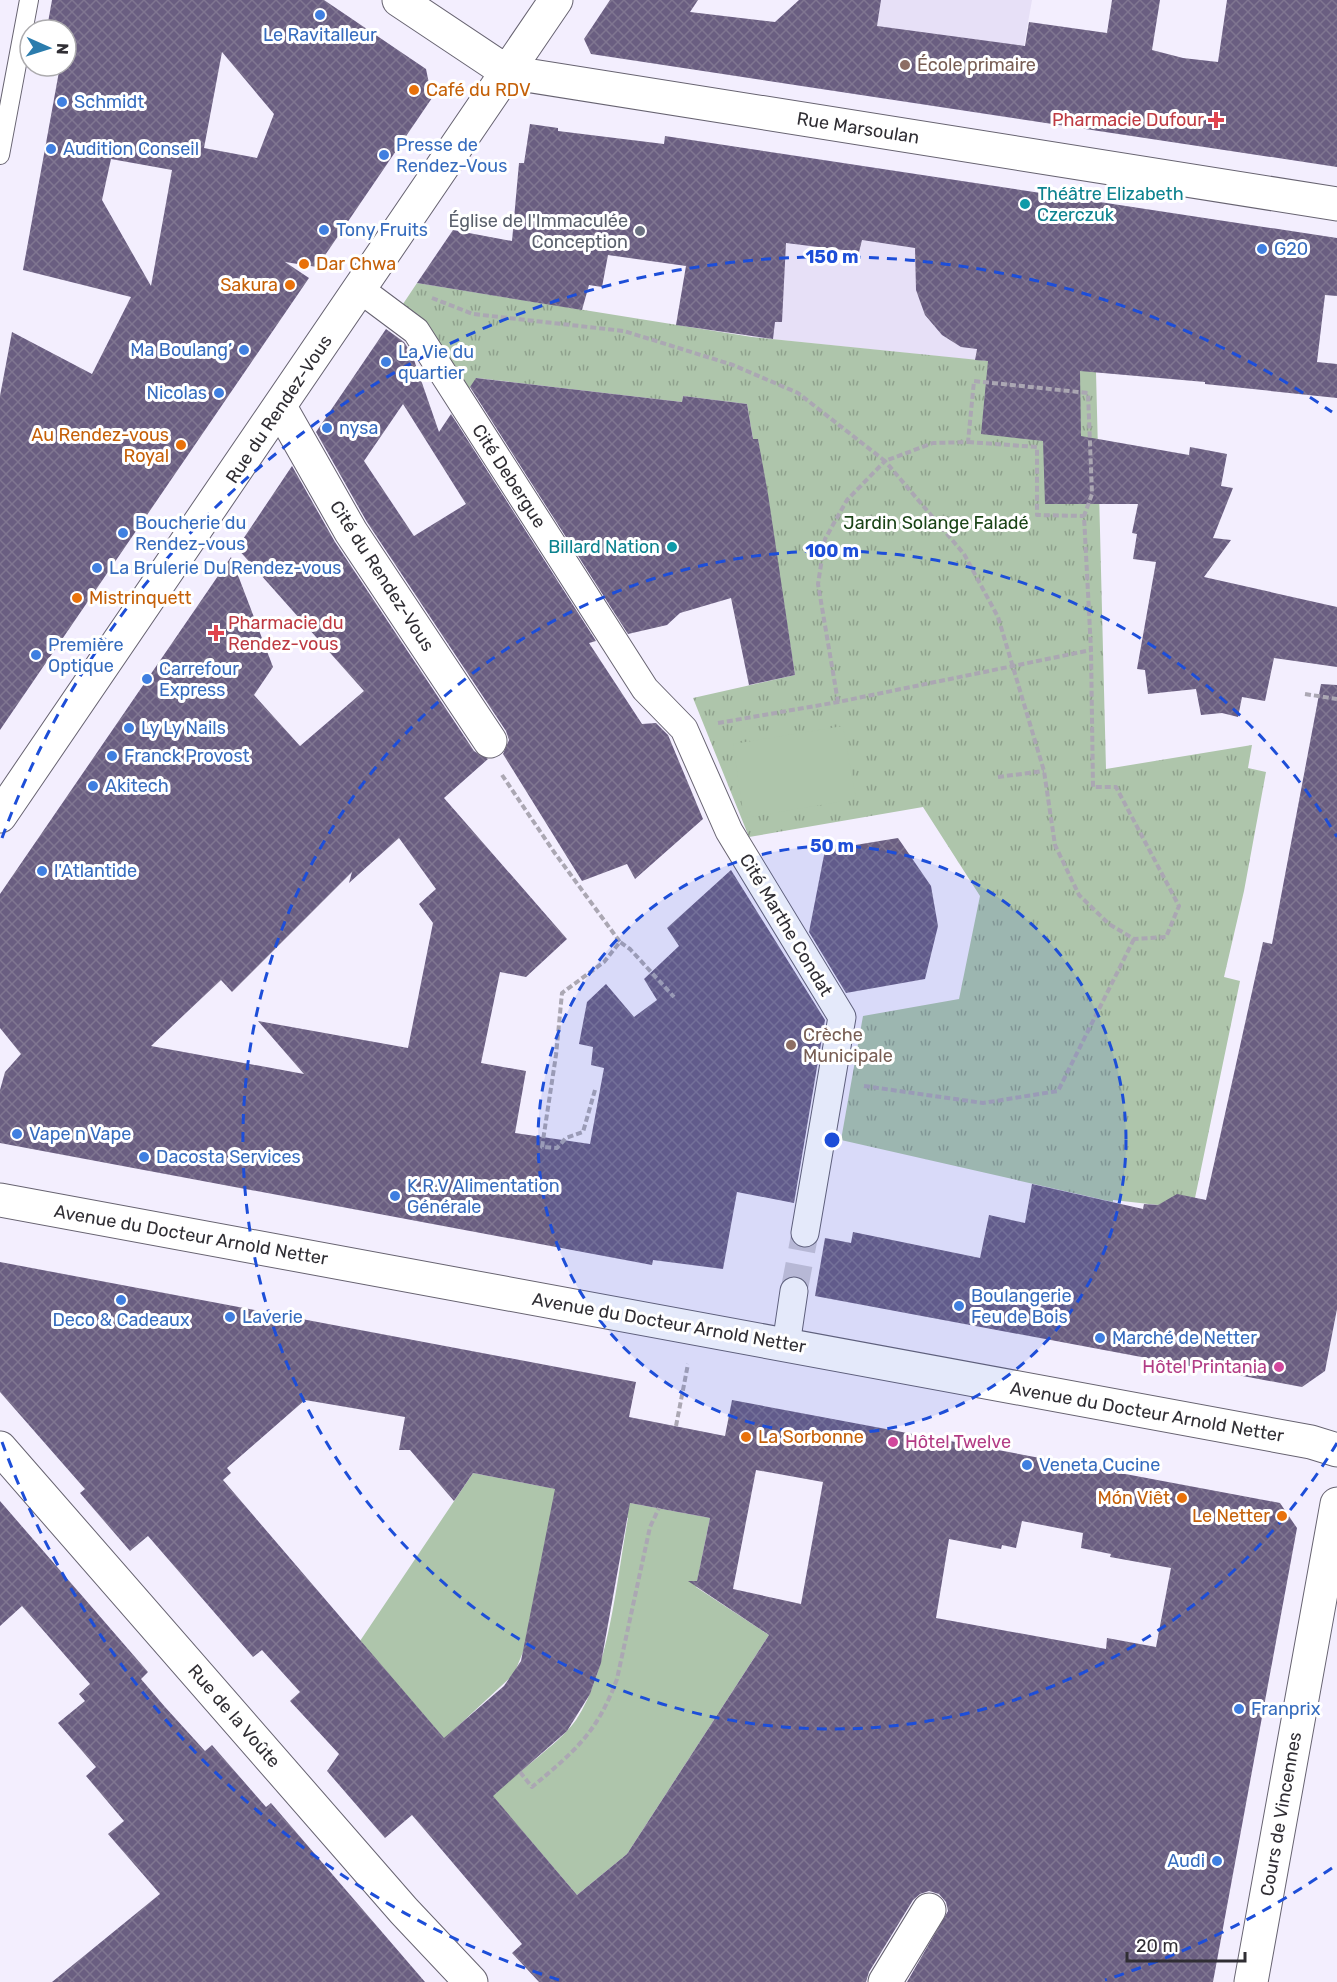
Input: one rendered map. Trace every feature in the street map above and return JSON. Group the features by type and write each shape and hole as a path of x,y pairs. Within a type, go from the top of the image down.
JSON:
{"street":[{"name":"Rue Marsoulan","path":"399,0 507,72 1337,204"},
{"name":"Rue du Rendez-Vous","path":"0,816 361,290 556,0"},
{"name":"Cité Debergue","path":"361,290 416,330 645,689 684,729 729,831"},
{"name":"Cité du Rendez-Vous","path":"280,407 351,532 490,741"},
{"name":"Cité Marthe Condat","path":"729,831 842,1017 805,1233"},
{"name":"Avenue du Docteur Arnold Netter","path":"0,1200 1311,1442 1337,1450"},
{"path":"786,1345 794,1291"},
{"name":"Rue de la Voûte","path":"0,1448 404,1911 471,1982"},
{"name":"Cours de Vincennes","path":"1251,1982 1337,1504"},
{"path":"885,1982 929,1910"}],"lane":[{"path":"0,154 29,0"}],"path":[{"path":"423,294 472,314 624,332 733,365 798,393 885,461 964,554 998,617 1015,667 1044,771 1055,845 1079,895 1109,924 1134,939 1166,937 1179,906 1116,787 1093,787 1091,650 1084,516 1092,494 1088,393 974,381 968,442"},
{"path":"838,702 818,584 825,539 847,500 885,461 933,443 968,442 1037,447 1036,514 1084,516"},
{"path":"684,729 838,702 1091,650"},
{"path":"1305,694 1337,699"},
{"path":"490,741 492,759 554,852 620,942 630,949 674,997"},
{"path":"999,777 1044,771"},
{"path":"831,1082 983,1103 1058,1091 1134,939"},
{"path":"595,1090 583,1132 566,1138 557,1148 542,1147 556,1055 561,993 604,962 620,942"},
{"path":"676,1426 695,1328"},
{"path":"520,1772 532,1787 580,1746 608,1703 617,1679 650,1527 659,1509"}],"shaded area":[{"name":"École primaire","path":"801,0 1032,0 1011,118 788,84"},
{"path":"779,153 1002,187 975,360 752,337"}],"green space":[{"name":"Jardin Solange Faladé","path":"417,283 752,337 1096,372 1106,769 1252,745 1248,768 1266,772 1244,891 1224,977 1240,981 1195,1198 1158,1205 1113,1200 1113,1202 841,1140 863,1016 959,999 980,896 923,807 749,837 693,698 795,675 758,440 753,439 747,404 683,396 682,402 477,378 468,390 422,318 401,307"},
{"path":"843,726 856,799 744,818 733,744"},
{"path":"473,1473 561,1490 525,1647 514,1674 457,1727 447,1742 360,1641"},
{"path":"625,1502 710,1518 696,1587 769,1635 627,1854 577,1895 489,1792 514,1777 558,1740 576,1720 587,1700 604,1650 610,1623 628,1518 623,1516"}],"building":[{"path":"52,0 324,0 426,69 432,98 317,267 285,262 309,278 0,730 0,396 12,332 92,374 131,297 23,270 58,78 78,78 78,18 49,18","holes":["222,52 274,114 257,158 204,148","111,159 172,170 151,286 102,200"]},
{"path":"610,0 698,0 690,12 775,22 799,0 881,0 877,26 1025,46 1029,22 1107,33 1112,0 1160,0 1152,50 1183,58 1218,62 1227,0 1337,0 1337,167 591,54 584,39"},
{"path":"530,124 558,128 558,131 664,144 665,136 1337,238 1337,296 1325,295 1317,362 1337,364 1337,398 1205,384 1205,382 1080,371 1081,436 1189,455 1190,447 1227,454 1221,486 1233,488 1213,538 1231,540 1204,577 1337,607 1337,667 1274,658 1265,701 1242,697 1238,717 1222,713 1201,715 1196,689 1148,694 1145,670 1137,669 1156,562 1133,559 1137,534 1132,533 1138,504 1045,504 1043,441 981,434 988,361 975,360 977,349 961,347 942,335 925,315 916,290 915,248 862,240 859,252 786,243 782,322 775,322 773,339 676,325 686,266 608,255 602,287 589,285 582,310 417,283 453,230 512,241 519,163 524,163"},
{"path":"386,329 404,342 412,354 439,432 451,414 596,641 589,643 642,724 656,723 668,735 703,819 635,879 627,864 582,881 503,754 509,740 506,731 367,522 316,432","holes":["403,404 466,504 414,536 364,461"]},
{"path":"476,378 682,402 683,396 747,404 753,439 758,439 768,494 795,675 749,685 731,598 680,613 667,625 628,634 470,387"},
{"path":"292,466 335,542 474,751 488,759 444,798 567,939 526,977 500,972 481,1063 526,1071 515,1133 590,1144 604,1068 591,1065 593,1047 579,1044 587,1002 606,984 634,1017 657,1000 644,979 679,946 667,928 731,870 825,1020 794,1203 737,1192 723,1269 653,1260 652,1265 0,1143 0,1090 5,1072 21,1054 0,1028 0,894 231,557 273,667 254,695 300,746 364,691 237,548","holes":["399,838 436,889 419,904 433,923 408,1048 258,1021 304,1074 151,1046 221,980 232,992 352,872 349,883"]},
{"path":"1321,684 1337,685 1337,1309 1325,1371 1302,1387 815,1296 825,1238 851,1243 853,1232 980,1258 989,1215 1025,1223 1032,1184 1143,1209 1144,1204 1158,1205 1177,1194 1206,1200 1263,942 1272,944"},
{"path":"898,838 931,886 938,926 925,979 846,993 809,932 825,850"},
{"path":"0,1262 636,1382 629,1417 725,1436 732,1400 1280,1503 1297,1528 1213,1982 907,1982 948,1911 946,1902 939,1894 929,1891 913,1900 869,1972 866,1982 539,1982 512,1953 522,1944 412,1815 385,1838 327,1771 339,1754 290,1701 300,1692 262,1650 253,1657 148,1536 130,1551 80,1493 85,1489 0,1392","holes":["305,1400 405,1417 399,1450 410,1450 454,1501 473,1473 555,1489 521,1661 504,1686 444,1738 223,1480 231,1473 227,1468","756,1470 823,1482 801,1604 733,1589","630,1503 710,1518 697,1581 688,1581 769,1635 627,1854 577,1895 493,1796 567,1731 590,1694 601,1663","1022,1521 1083,1533 1081,1548 1111,1554 1110,1557 1171,1568 1156,1647 1107,1638 1106,1649 936,1618 949,1539 1001,1549 1002,1545 1016,1548"]},
{"path":"0,1501 148,1672 141,1679 165,1707 205,1751 212,1745 266,1807 271,1803 425,1982 52,1982 160,1894 108,1834 124,1821 86,1776 96,1767 58,1723 85,1701 79,1694 90,1684 22,1606 0,1626"}],"tunnel":[{"path":"794,1291 805,1233"}],"place":[{"name":"Le Ravitalleur","path":"320,15"},
{"name":"École primaire","path":"905,65"},
{"name":"Café du RDV","path":"414,90"},
{"name":"Schmidt","path":"62,102"},
{"name":"Pharmacie Dufour","path":"1216,120"},
{"name":"Audition Conseil","path":"51,149"},
{"name":"Presse de Rendez-Vous","path":"384,155"},
{"name":"Théâtre Elizabeth Czerczuk","path":"1025,204"},
{"name":"Tony Fruits","path":"324,230"},
{"name":"Église de l'Immaculée Conception","path":"640,231"},
{"name":"G20","path":"1262,249"},
{"name":"Dar Chwa","path":"304,264"},
{"name":"Sakura","path":"290,285"},
{"name":"Ma Boulang’","path":"244,350"},
{"name":"La Vie du quartier","path":"386,362"},
{"name":"Nicolas","path":"219,393"},
{"name":"nysa","path":"327,428"},
{"name":"Au Rendez-vous Royal","path":"181,445"},
{"name":"Boucherie du Rendez-vous","path":"123,533"},
{"name":"Billard Nation","path":"672,547"},
{"name":"La Brulerie Du Rendez-vous","path":"97,568"},
{"name":"Mistrinquett","path":"77,598"},
{"name":"Pharmacie du Rendez-vous","path":"216,633"},
{"name":"Première Optique","path":"36,655"},
{"name":"Carrefour Express","path":"147,679"},
{"name":"Ly Ly Nails","path":"129,728"},
{"name":"Franck Provost","path":"112,756"},
{"name":"Akitech","path":"93,786"},
{"name":"l'Atlantide","path":"42,871"},
{"name":"Crèche Municipale","path":"791,1045"},
{"name":"Vape n Vape","path":"17,1134"},
{"name":"Dacosta Services","path":"144,1157"},
{"name":"K.R.V Alimentation Générale","path":"395,1196"},
{"name":"Deco & Cadeaux","path":"121,1300"},
{"name":"Boulangerie Feu de Bois","path":"959,1306"},
{"name":"Laverie","path":"230,1317"},
{"name":"Marché de Netter","path":"1100,1338"},
{"name":"Hôtel Printania","path":"1279,1367"},
{"name":"La Sorbonne","path":"746,1437"},
{"name":"Hôtel Twelve","path":"893,1442"},
{"name":"Veneta Cucine","path":"1027,1465"},
{"name":"Món Viêt","path":"1182,1498"},
{"name":"Le Netter","path":"1282,1516"},
{"name":"Franprix","path":"1239,1709"},
{"name":"Audi","path":"1217,1861"}]}
